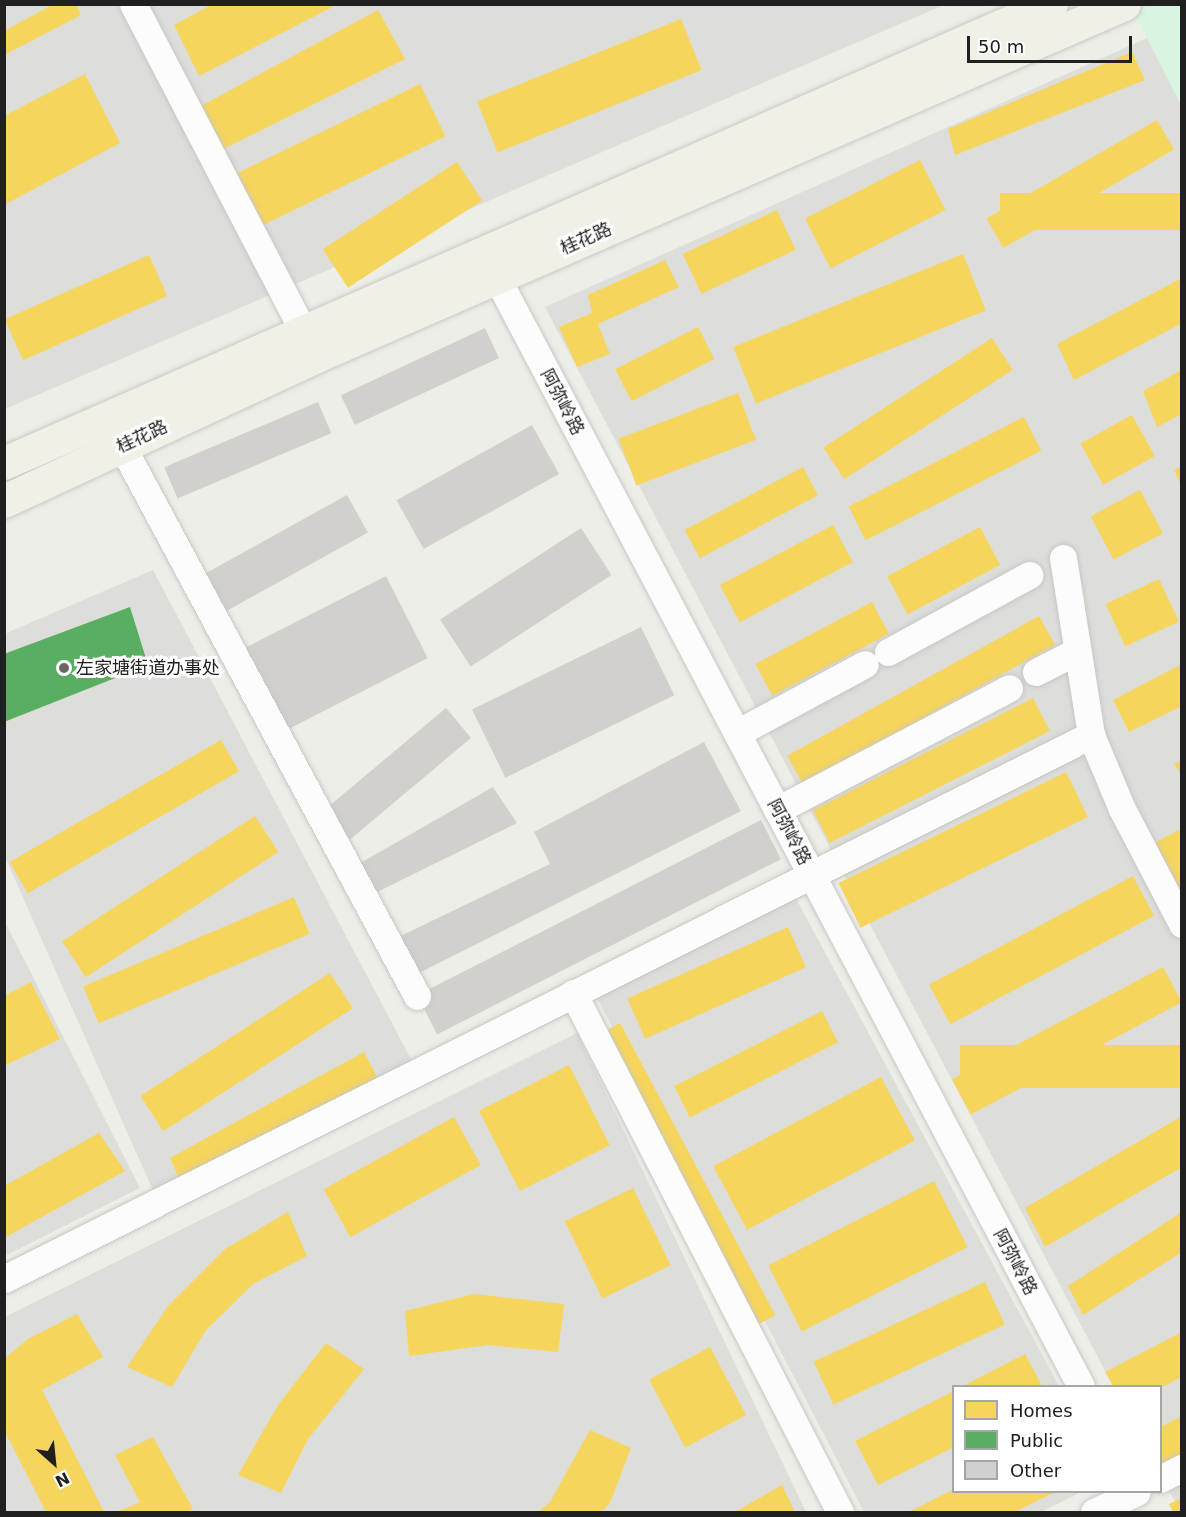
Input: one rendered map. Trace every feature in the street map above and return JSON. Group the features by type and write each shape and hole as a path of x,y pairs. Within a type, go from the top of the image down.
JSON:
{"main road":[{"name":"桂花路","path":"4,501 51,481 114,433 1052,4"},
{"name":"桂花路","path":"310,343 497,278 1124,4"},
{"path":"13,454 41,431 114,433"},
{"path":"4,515 67,488 114,433"}],"street":[{"path":"133,4 310,343"},
{"name":"阿弥岭路","path":"497,278 1080,1385"},
{"path":"114,433 417,996"},
{"path":"1063,558 1091,735 1122,809 1182,924"},
{"path":"737,733 1029,575"},
{"path":"1036,672 1077,651"},
{"path":"777,810 1009,688"},
{"path":"4,1280 1091,735"},
{"path":"573,993 840,1512"},
{"path":"1162,1478 1182,1468"},
{"path":"1094,1512 1134,1493"},
{"path":"1137,1493 1147,1512"}],"shaded area":[{"path":"5,5 944,5 5,409"},
{"path":"1147,38 1182,105 1181,1512 1162,1479 1162,1385 1112,1385 545,307"},
{"path":"153,570 412,1061 155,1195 5,857 4,634"},
{"path":"794,895 1058,1385 952,1385 952,1493 1079,1493 1041,1512 864,1512 595,994"},
{"path":"4,920 140,1188 5,1256 4,1256"},
{"path":"577,1033 806,1512 5,1512 5,1317"}],"green space":[{"path":"1130,5 1181,5 1181,105 1147,38"}],"building: Homes":[{"path":"54,4 76,4 81,15 4,55 4,31"},
{"path":"213,4 338,4 199,76 174,25"},
{"path":"378,10 405,59 215,153 190,112"},
{"path":"681,19 702,70 498,152 477,101"},
{"path":"1132,52 1145,80 955,155 948,129"},
{"path":"85,74 120,143 4,205 4,116"},
{"path":"420,84 445,136 250,231 225,179"},
{"path":"1157,120 1174,149 1003,248 986,219"},
{"path":"920,160 945,210 830,268 805,219"},
{"path":"457,162 482,201 348,288 323,249"},
{"path":"1000,193 1182,193 1182,230 1000,230"},
{"path":"777,210 796,250 701,294 683,254"},
{"path":"963,254 986,311 756,403 733,347"},
{"path":"149,255 167,296 23,360 5,319"},
{"path":"665,260 679,287 598,324 610,354 577,367 559,327 592,313 588,295"},
{"path":"1182,278 1182,323 1074,380 1057,344"},
{"path":"698,327 714,359 631,401 615,369"},
{"path":"992,338 1013,370 844,479 823,447"},
{"path":"1182,370 1182,414 1157,427 1143,391"},
{"path":"738,393 756,440 636,486 619,439"},
{"path":"1132,415 1155,456 1103,485 1080,444"},
{"path":"1024,417 1041,451 866,540 848,506"},
{"path":"1182,466 1182,487 1174,470"},
{"path":"803,467 818,495 700,558 685,530"},
{"path":"1140,490 1163,533 1114,560 1091,516"},
{"path":"833,525 853,562 740,622 720,585"},
{"path":"980,527 1000,565 907,614 887,576"},
{"path":"1159,579 1179,622 1125,647 1106,604"},
{"path":"872,602 889,634 772,696 755,664"},
{"path":"1039,616 1055,645 803,784 787,756"},
{"path":"1182,664 1182,706 1129,732 1113,700"},
{"path":"1033,698 1050,731 830,843 813,810"},
{"path":"221,740 239,771 28,893 10,862"},
{"path":"1182,760 1182,776 1174,764"},
{"path":"1066,772 1088,817 861,928 839,883"},
{"path":"255,816 278,852 86,977 62,941"},
{"path":"1179,830 1182,833 1182,893 1154,843"},
{"path":"1133,876 1154,916 950,1024 929,984"},
{"path":"294,897 310,934 99,1023 83,986"},
{"path":"788,927 806,967 645,1039 627,999"},
{"path":"1163,967 1182,1002 971,1115 952,1079"},
{"path":"330,973 353,1008 163,1131 140,1096"},
{"path":"31,982 60,1039 4,1066 4,996"},
{"path":"822,1011 838,1042 690,1118 674,1086"},
{"path":"620,1023 775,1315 751,1328 595,1036"},
{"path":"960,1045 1182,1045 1182,1088 960,1088"},
{"path":"364,1052 379,1081 181,1183 170,1158"},
{"path":"569,1065 610,1145 520,1191 479,1111"},
{"path":"881,1077 915,1141 747,1230 713,1166"},
{"path":"1182,1116 1182,1167 1045,1247 1025,1208"},
{"path":"454,1117 481,1165 350,1237 324,1189"},
{"path":"99,1133 125,1171 4,1238 4,1186"},
{"path":"934,1181 968,1247 802,1331 768,1265"},
{"path":"633,1188 671,1265 602,1299 565,1221"},
{"path":"288,1212 307,1256 253,1284 206,1330 172,1387 127,1367 168,1306 225,1249"},
{"path":"1182,1212 1182,1252 1083,1315 1068,1286"},
{"path":"985,1282 1005,1325 834,1404 814,1362"},
{"path":"474,1294 564,1304 558,1352 488,1345 409,1356 405,1311"},
{"path":"77,1314 103,1357 42,1390 104,1512 46,1512 4,1430 4,1359 28,1339"},
{"path":"1182,1332 1182,1377 1162,1387 1162,1385 1112,1385 1105,1372"},
{"path":"326,1343 364,1369 308,1439 281,1493 238,1475 278,1405"},
{"path":"710,1347 746,1415 685,1447 649,1379"},
{"path":"1025,1354 1041,1385 965,1385"},
{"path":"952,1392 952,1448 878,1485 855,1441"},
{"path":"1182,1416 1182,1459 1162,1469 1162,1426"},
{"path":"590,1430 631,1448 610,1503 601,1512 538,1512 550,1502"},
{"path":"153,1437 193,1509 186,1512 117,1512 140,1502 115,1455"},
{"path":"782,1485 795,1512 735,1512"},
{"path":"952,1490 952,1493 1053,1493 1015,1512 909,1512"},
{"path":"1182,1498 1182,1512 1173,1512 1169,1504"}],"building: Public":[{"path":"130,607 148,665 4,722 4,654"}],"building: Other":[{"path":"485,328 499,358 355,425 341,395"},
{"path":"318,402 331,433 178,499 164,467"},
{"path":"532,425 559,474 424,549 396,500"},
{"path":"347,495 368,533 216,617 195,579"},
{"path":"581,528 611,575 471,666 440,619"},
{"path":"386,576 428,658 276,735 235,653"},
{"path":"641,627 674,695 505,778 472,709"},
{"path":"446,708 471,738 349,841 323,811"},
{"path":"704,742 741,811 407,979 388,942 550,864 534,832"},
{"path":"493,787 517,823 365,898 350,869"},
{"path":"761,820 781,859 437,1034 417,995"}],"place":[{"name":"左家塘街道办事处","path":"64,668"}]}
